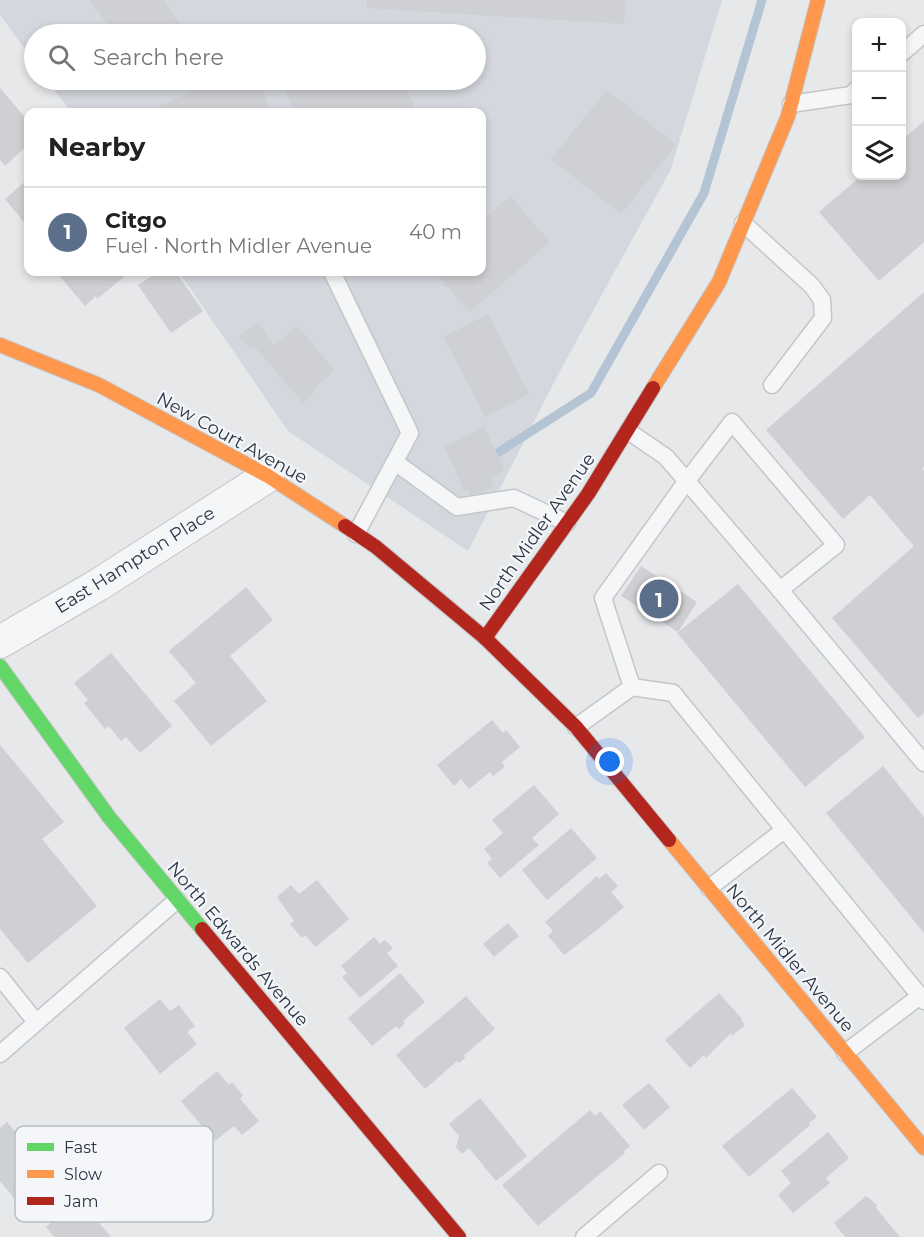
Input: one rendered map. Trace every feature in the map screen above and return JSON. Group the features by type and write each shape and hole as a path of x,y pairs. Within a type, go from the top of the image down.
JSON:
{"street":[{"name":"North Midler Avenue","path":"818,0 791,104 719,282 588,494 485,638 576,727 924,1148"},
{"name":"New Court Avenue","path":"0,345 99,385 268,476 376,547 485,638"},
{"name":"East Hampton Place","path":"0,642 98,585 268,476"},
{"name":"North Edwards Avenue","path":"0,666 109,817 459,1237"}],"lane":[{"path":"906,50 924,34"},
{"path":"791,104 852,94"},
{"path":"743,224 812,286 822,300 823,318 772,385"},
{"path":"334,276 410,433 356,534"},
{"path":"632,687 603,598 732,422 836,545 780,590"},
{"path":"627,431 666,457 924,763"},
{"path":"394,462 457,507 514,498 567,523"},
{"path":"576,727 632,687 673,693 922,998 845,1053"},
{"path":"709,888 784,830"},
{"path":"0,1054 177,900"},
{"path":"0,976 36,1022"},
{"path":"584,1237 659,1173"}],"shaded area":[{"path":"0,0 722,0 671,169 561,369 468,551 288,431 182,276 486,276 486,108 68,108 54,90 486,90 486,24 24,24 24,48 0,15"}],"building":[{"path":"90,0 164,0 180,24 107,24"},
{"path":"367,0 626,0 624,24 367,8"},
{"path":"0,88 24,116 24,149 5,166 0,160"},
{"path":"194,90 262,90 270,108 155,108"},
{"path":"285,90 407,90 415,108 293,108"},
{"path":"607,90 676,145 621,214 551,159"},
{"path":"924,121 924,242 879,281 819,212 856,180 906,180 906,137"},
{"path":"24,182 24,222 5,199"},
{"path":"510,196 550,242 470,312 438,276 486,276 486,217"},
{"path":"59,276 125,276 97,299 96,296 85,306"},
{"path":"152,276 179,276 203,311 171,333 138,285"},
{"path":"924,292 924,467 922,469 924,471 924,713 918,718 832,618 914,546 870,495 843,519 766,430"},
{"path":"488,314 529,394 485,417 444,337"},
{"path":"257,322 274,345 297,326 335,370 313,389 315,392 303,403 254,346 250,349 239,337"},
{"path":"484,427 505,470 490,478 494,487 472,497 468,489 465,491 444,447"},
{"path":"641,566 697,602 678,632 621,596"},
{"path":"738,584 865,737 805,787 677,633"},
{"path":"246,587 273,620 230,656 267,701 211,746 174,701 196,683 169,651"},
{"path":"111,653 172,726 140,753 126,737 121,741 109,726 105,729 84,703 88,700 74,683"},
{"path":"492,720 503,733 506,730 520,747 502,762 505,767 493,776 490,772 469,789 461,779 454,786 437,765"},
{"path":"0,745 64,822 42,839 97,906 28,963 0,929"},
{"path":"883,766 924,817 924,933 826,813"},
{"path":"534,785 559,814 532,838 539,845 500,878 487,863 492,859 484,849 503,833 492,820"},
{"path":"571,828 597,858 547,900 522,870"},
{"path":"606,873 618,886 611,892 624,907 564,955 548,936 553,931 545,922 597,876 599,879"},
{"path":"317,880 349,919 316,947 305,935 302,938 290,924 294,921 277,897 291,885 299,894"},
{"path":"508,923 519,936 494,957 483,944"},
{"path":"374,937 380,944 385,940 393,948 387,953 398,966 360,998 342,977 347,973 341,966"},
{"path":"400,973 425,1002 403,1021 405,1023 399,1029 396,1026 372,1046 348,1018"},
{"path":"719,993 745,1025 732,1036 731,1033 706,1058 704,1055 690,1068 665,1040"},
{"path":"466,996 495,1029 464,1055 465,1058 459,1063 457,1061 425,1089 396,1055"},
{"path":"160,999 170,1011 179,1005 195,1026 187,1032 197,1044 160,1074 124,1028"},
{"path":"217,1071 229,1085 232,1082 243,1095 240,1099 259,1121 242,1135 234,1126 215,1141 213,1126 202,1126 181,1101"},
{"path":"649,1083 670,1107 644,1130 622,1105"},
{"path":"792,1088 817,1117 749,1177 722,1146"},
{"path":"480,1098 527,1156 496,1181 469,1148 462,1154 456,1147 459,1136 449,1124"},
{"path":"590,1110 595,1116 600,1111 630,1146 624,1151 625,1153 538,1226 502,1185"},
{"path":"7,1122 15,1132 15,1199 0,1181 0,1128"},
{"path":"828,1132 849,1158 826,1178 830,1183 793,1213 778,1195 791,1183 781,1171"},
{"path":"866,1196 877,1205 876,1208 900,1237 845,1237 834,1223"},
{"path":"52,1222 100,1222 111,1237 54,1237 46,1227"}],"waterway":[{"path":"499,452 591,393 704,193 762,0"}],"traffic: fast":[{"path":"0,666 109,817 202,929"}],"traffic: slow":[{"path":"653,388 719,282 788,116 818,0"},
{"path":"0,345 99,385 268,476 345,526"},
{"path":"669,840 924,1148"}],"traffic: jam":[{"path":"485,638 588,494 653,388"},
{"path":"345,526 376,547 485,638 576,727 669,840"},
{"path":"202,929 459,1237"}],"place":[{"name":"Citgo","path":"659,599"}]}
